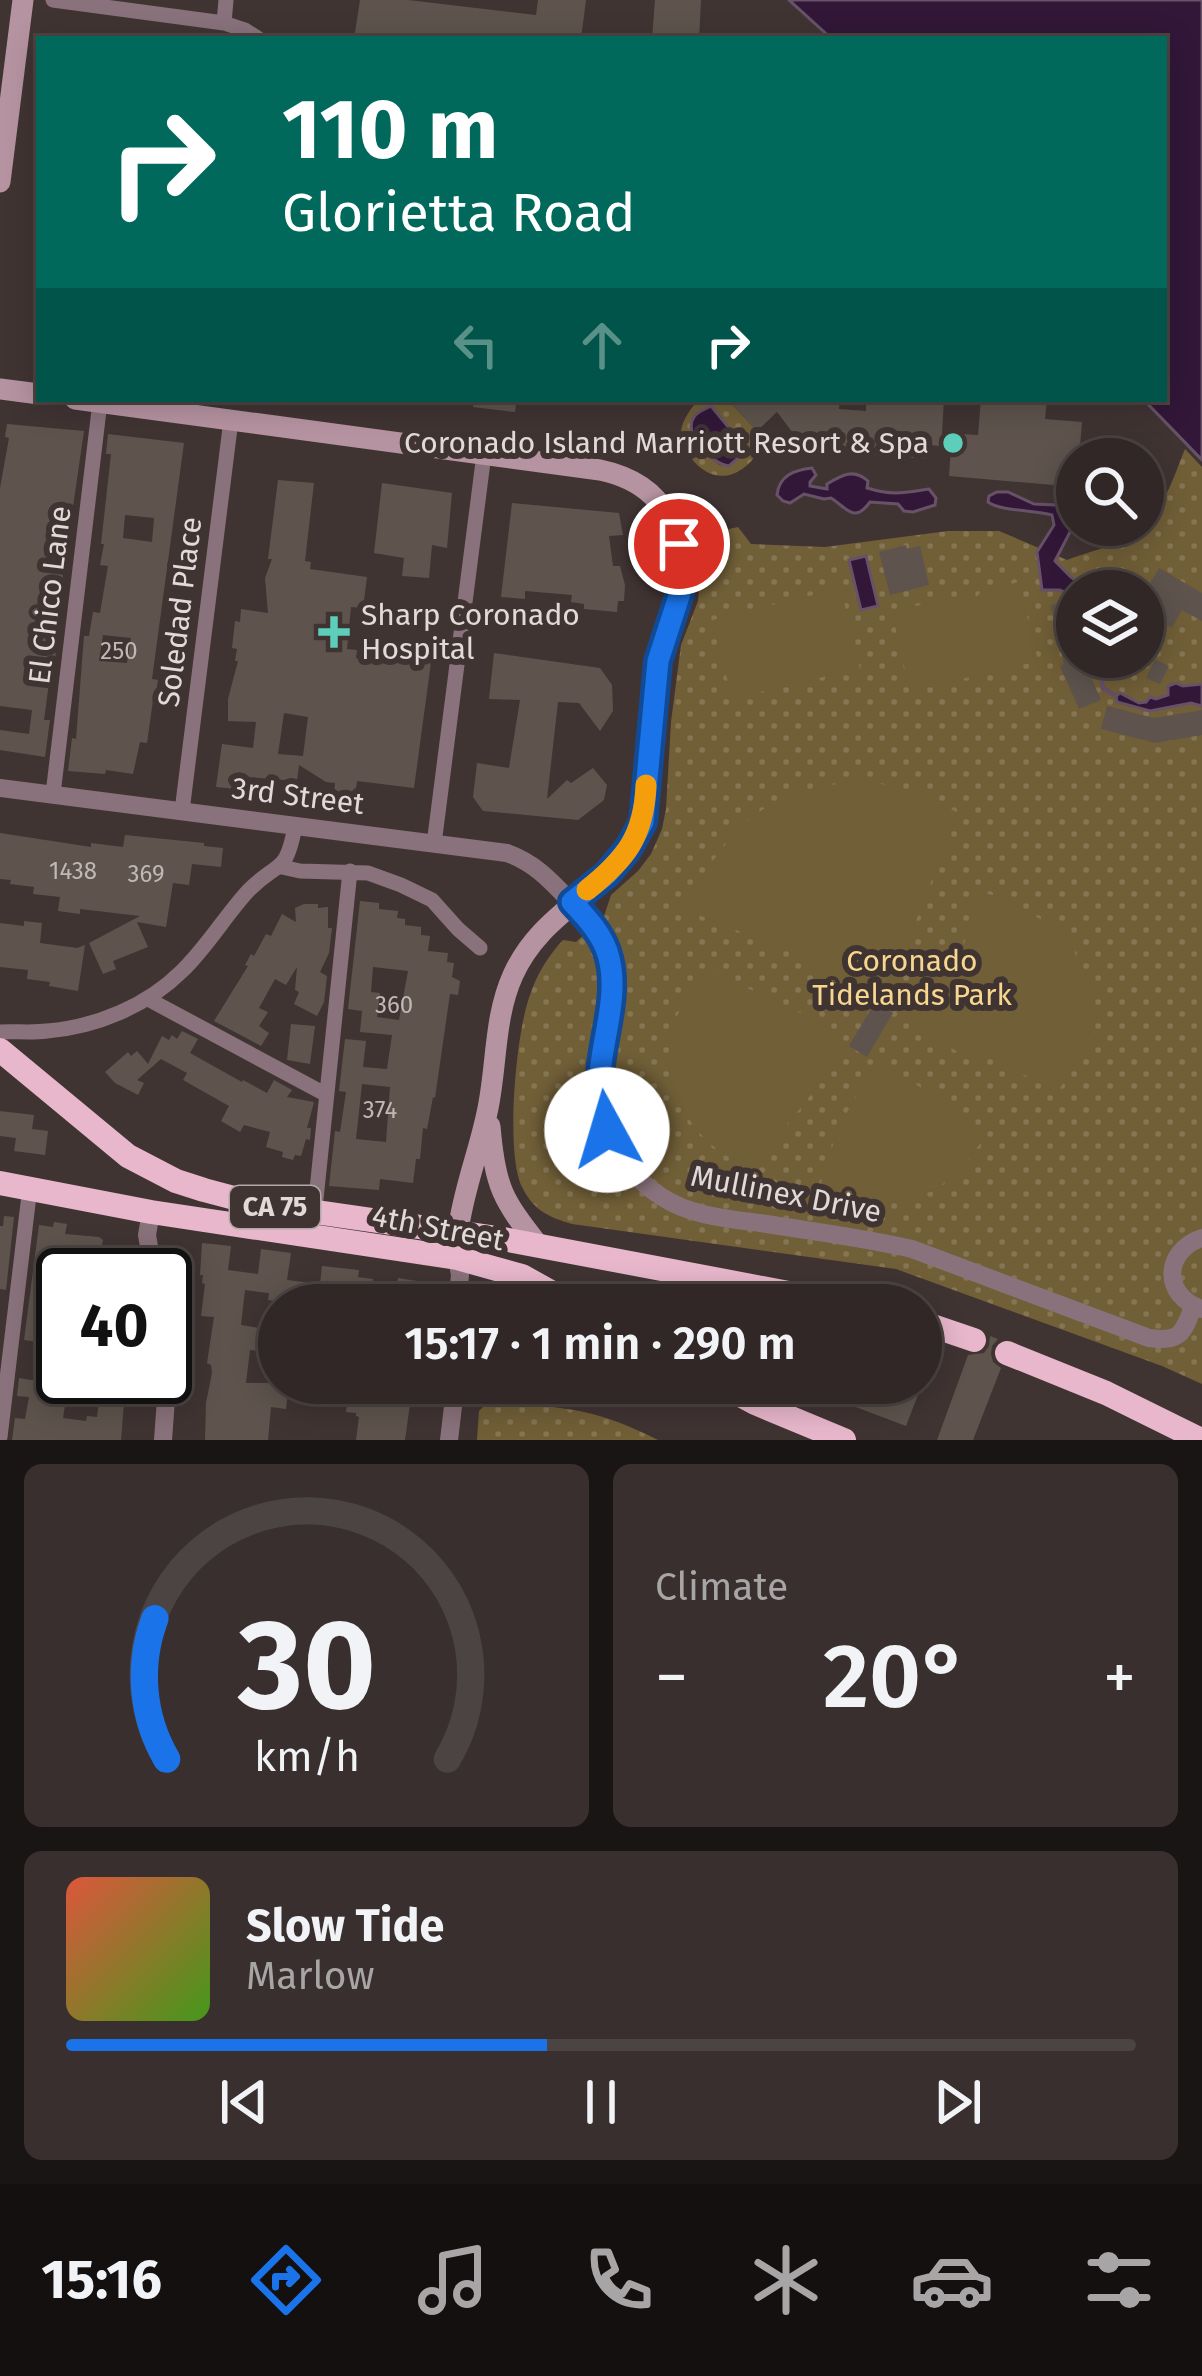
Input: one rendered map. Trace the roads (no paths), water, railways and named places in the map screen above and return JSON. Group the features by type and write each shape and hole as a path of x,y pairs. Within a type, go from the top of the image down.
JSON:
{"highway":[{"name":"CA 75","path":"0,1050 128,1156 176,1181 254,1203 458,1232"},
{"name":"4th Street","path":"0,1183 151,1212 458,1258 536,1284"},
{"name":"4th Street","path":"458,1232 741,1284"},
{"path":"942,1329 974,1340"},
{"path":"1006,1353 1106,1393 1201,1440"},
{"path":"757,1404 844,1440"}],"main road":[{"path":"0,182 23,0"},
{"path":"0,389 36,394"},
{"path":"100,402 625,476 650,492 670,519 682,572 658,661 643,822 607,874 541,930 511,978 502,1002 488,1108 458,1232"},
{"path":"488,1108 498,1184 539,1246"}],"street":[{"path":"53,0 224,23 253,36"},
{"path":"224,23 226,0"},
{"name":"El Chico Lane","path":"52,794 100,402"},
{"name":"Soledad Place","path":"182,812 231,420"},
{"path":"434,844 484,454"},
{"name":"3rd Street","path":"0,788 507,853 538,869 572,902"},
{"path":"0,1032 74,1026 148,999 182,972 248,891 282,867 295,826"},
{"path":"282,867 368,874 401,885 432,900 480,948"},
{"path":"316,1199 350,872"},
{"name":"Mullinex Drive","path":"572,902 603,941 609,957 610,996 599,1092 607,1130 630,1168 661,1197 717,1216 912,1250 1149,1337 1177,1336 1198,1308"},
{"path":"148,999 325,1094"},
{"path":"0,1437 29,1187"},
{"path":"148,1248 151,1212"},
{"path":"1198,1308 1176,1289 1172,1277 1173,1265 1186,1244 1202,1238"},
{"path":"458,1258 459,1284"},
{"path":"163,1440 166,1404"},
{"path":"449,1440 454,1404"}],"waterway":[{"path":"1101,678 1103,688 1116,696"}],"place":[{"name":"Coronado Island Marriott Resort & Spa","path":"953,443"},
{"name":"Sharp Coronado Hospital","path":"334,632"}],"park label":[{"name":"Coronado Tidelands Park","path":"912,978"}]}
